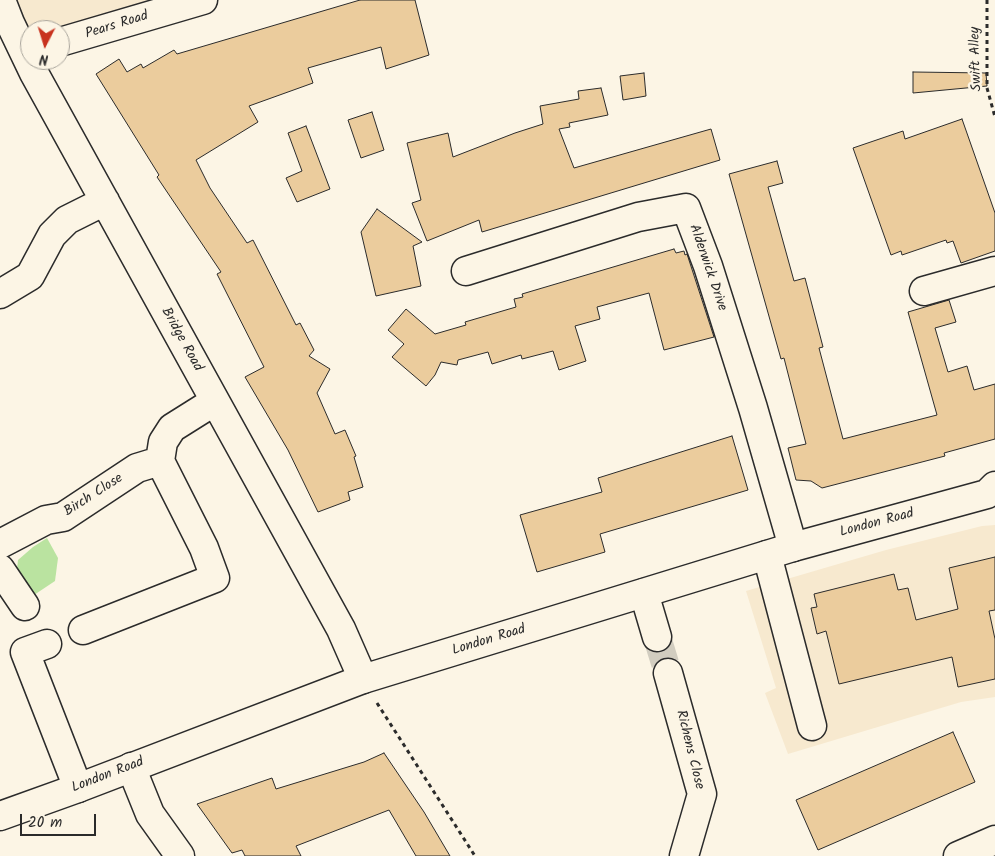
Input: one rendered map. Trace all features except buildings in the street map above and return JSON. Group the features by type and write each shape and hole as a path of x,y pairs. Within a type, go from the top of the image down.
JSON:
{"street":[{"name":"Bridge Road","path":"1,0 10,23 20,39"},
{"name":"Pears Road","path":"70,39 203,0"},
{"name":"Bridge Road","path":"33,70 341,629 364,679"},
{"path":"0,294 30,276 52,235 67,220 104,201"},
{"name":"Alderwick Drive","path":"466,271 638,217 686,208 708,266 753,408 793,547"},
{"path":"924,291 995,271"},
{"path":"83,630 215,578 204,548 160,461 163,442 172,428 215,401"},
{"name":"Birch Close","path":"0,544 46,520 63,517 137,468 160,461"},
{"name":"London Road","path":"0,816 364,679 793,547 992,492"},
{"path":"767,556 812,726"},
{"path":"0,569 25,606"},
{"path":"644,593 657,637"},
{"path":"47,644 25,652 78,788"},
{"name":"Richens Close","path":"668,674 702,794 684,856"},
{"path":"131,767 150,814 180,856"},
{"path":"958,856 995,840"}],"path":[{"name":"Swift Alley","path":"986,0 987,88 995,117"},
{"path":"364,679 388,721 475,856"}],"shaded area":[{"path":"1,0 203,0 70,28 70,20 20,20 20,33"},
{"path":"995,525 995,697 961,702 788,754 765,693 776,688 746,591 886,550 982,526"}],"green space":[{"path":"47,538 58,558 55,581 34,595 17,569 18,560"}],"tunnel":[{"path":"657,637 668,673"}]}
